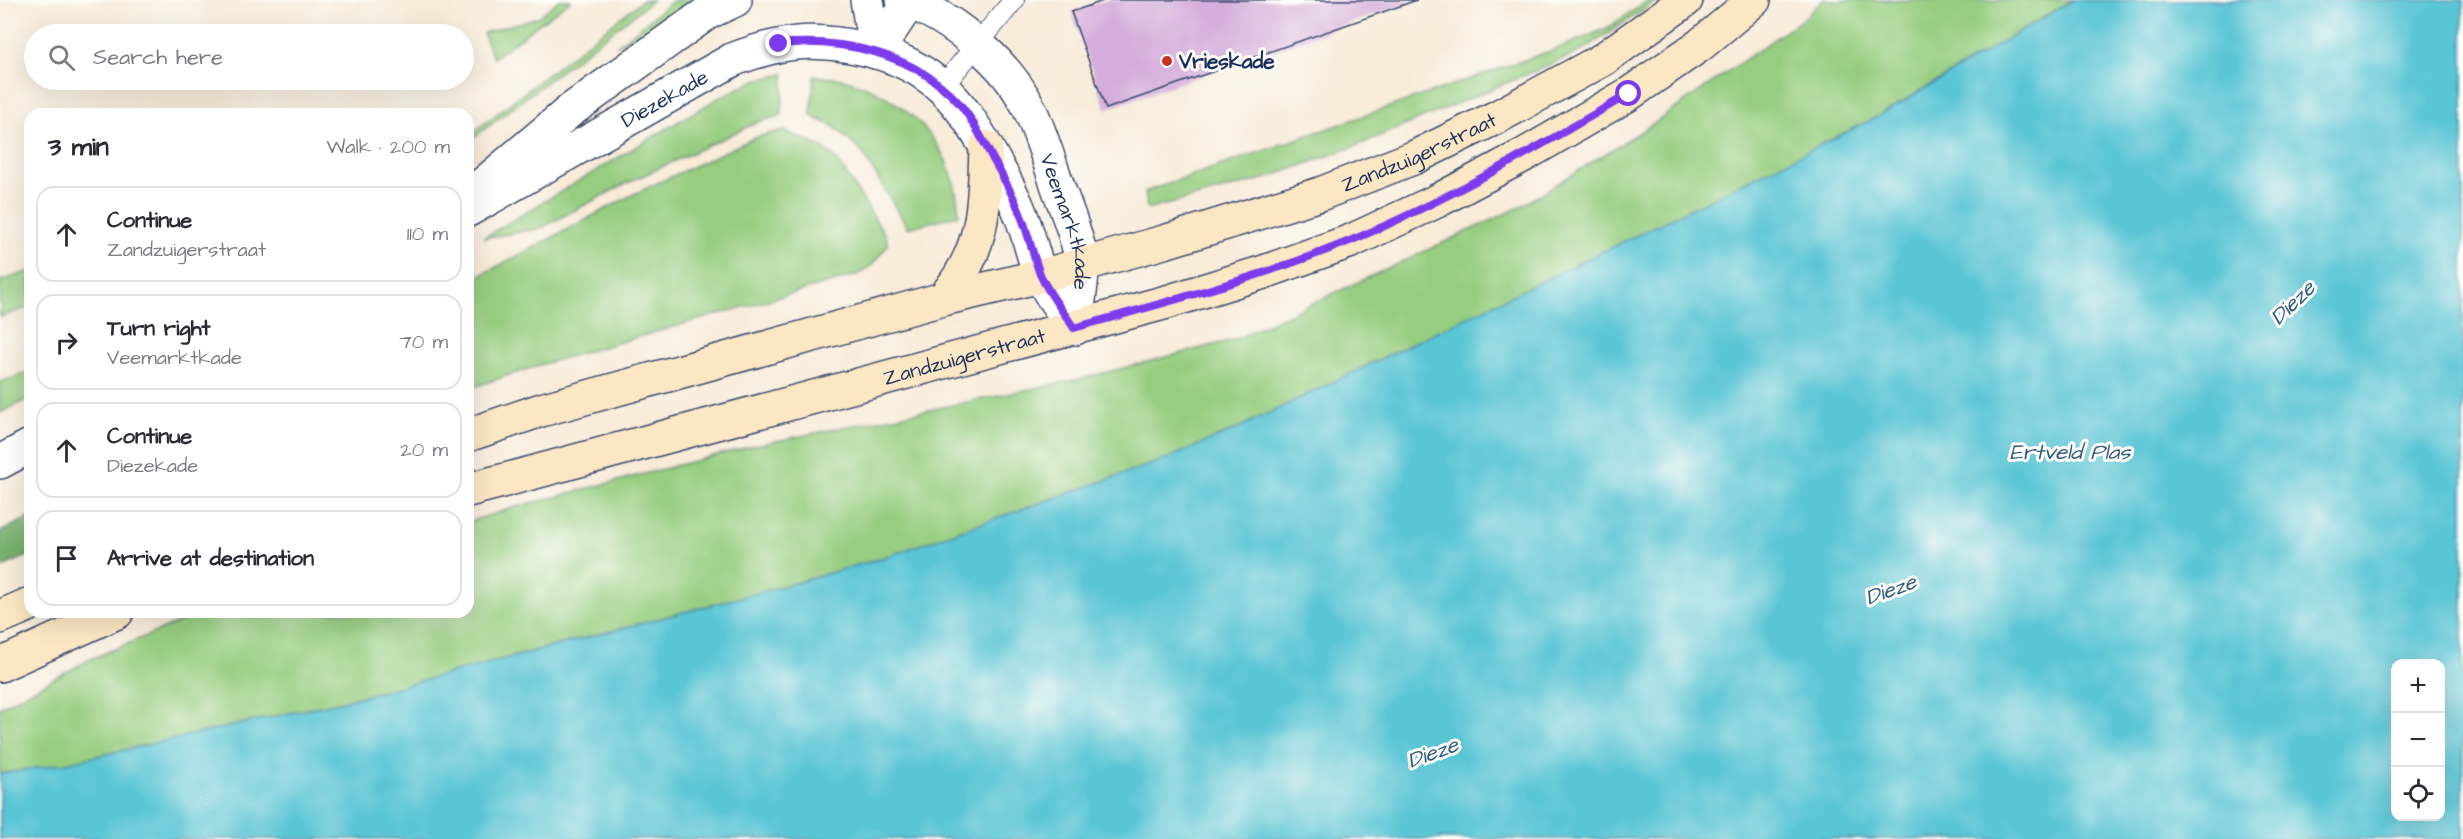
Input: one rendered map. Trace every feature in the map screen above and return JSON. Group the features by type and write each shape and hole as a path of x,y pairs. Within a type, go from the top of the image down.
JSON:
{"main road":[{"name":"Zandzuigerstraat","path":"474,433 553,407 943,299 1041,276 1164,242 1320,194 1413,158 1497,117 1602,60 1686,0"},
{"name":"Zandzuigerstraat","path":"474,488 1074,328 1264,272 1350,241 1437,201 1524,155 1629,94 1700,45 1754,0"},
{"path":"943,299 960,279 980,230 984,202 986,147"},
{"path":"0,618 24,607"},
{"path":"0,665 104,618"}],"street":[{"name":"Diezekade","path":"474,191 572,110 707,13 735,0"},
{"path":"867,0 876,52"},
{"name":"Veemarktkade","path":"908,1 953,25 977,45 1009,78 1031,112 1066,210 1082,264 1074,328 1041,276 1013,195 960,104 942,87 907,65 876,52 908,1"},
{"name":"Diezekade","path":"474,207 732,60 779,44 808,41 844,45 876,52"},
{"path":"0,462 24,449"}],"lane":[{"path":"942,87 1014,0"}],"green space":[{"path":"559,0 571,0 493,58 483,33 538,17"},
{"path":"643,0 653,0 474,137 474,131"},
{"path":"674,0 705,0 616,46"},
{"path":"1649,0 1658,0 1580,52 1356,146 1264,179 1150,209 1147,207 1145,193 1150,190 1562,47 1607,28"},
{"path":"1823,0 2073,0 1879,116 1234,430 1169,458 882,558 795,583 352,699 66,763 0,774 0,707 93,658 190,618 474,618 474,520 516,507 756,445 1080,379 1233,340 1520,207 1653,124 1804,18"},
{"path":"784,74 782,115 758,122 625,184 539,229 483,238 715,100 756,80"},
{"path":"814,76 842,79 864,86 882,95 914,117 927,131 947,164 955,187 959,215 908,228 862,152 833,126 811,116"},
{"path":"783,130 823,148 838,161 886,236 888,245 872,265 857,275 543,364 474,387 474,279 632,195 754,138"},
{"path":"24,273 24,309 0,317 0,281"},
{"path":"24,374 24,401 0,413 0,382"},
{"path":"24,520 24,558 0,568 0,532"}],"water":[{"name":"Ertveld Plas","path":"2073,0 2463,0 2463,839 0,839 0,774 66,763 352,699 882,558 1169,458 1234,430 1879,116"}],"building":[{"name":"Vrieskade","path":"1106,0 1417,0 1106,109 1071,12"}],"place":[{"name":"Vrieskade","path":"1167,61"}],"route":[{"path":"779,44 808,41 844,45 876,52 922,73 960,104 1013,195 1041,276 1074,328 1264,272 1350,241 1437,201 1524,155 1629,94"}],"water label":[{"name":"Dieze","path":"2293,303"},
{"name":"Dieze","path":"1891,590"},
{"name":"Dieze","path":"1433,753"}]}
